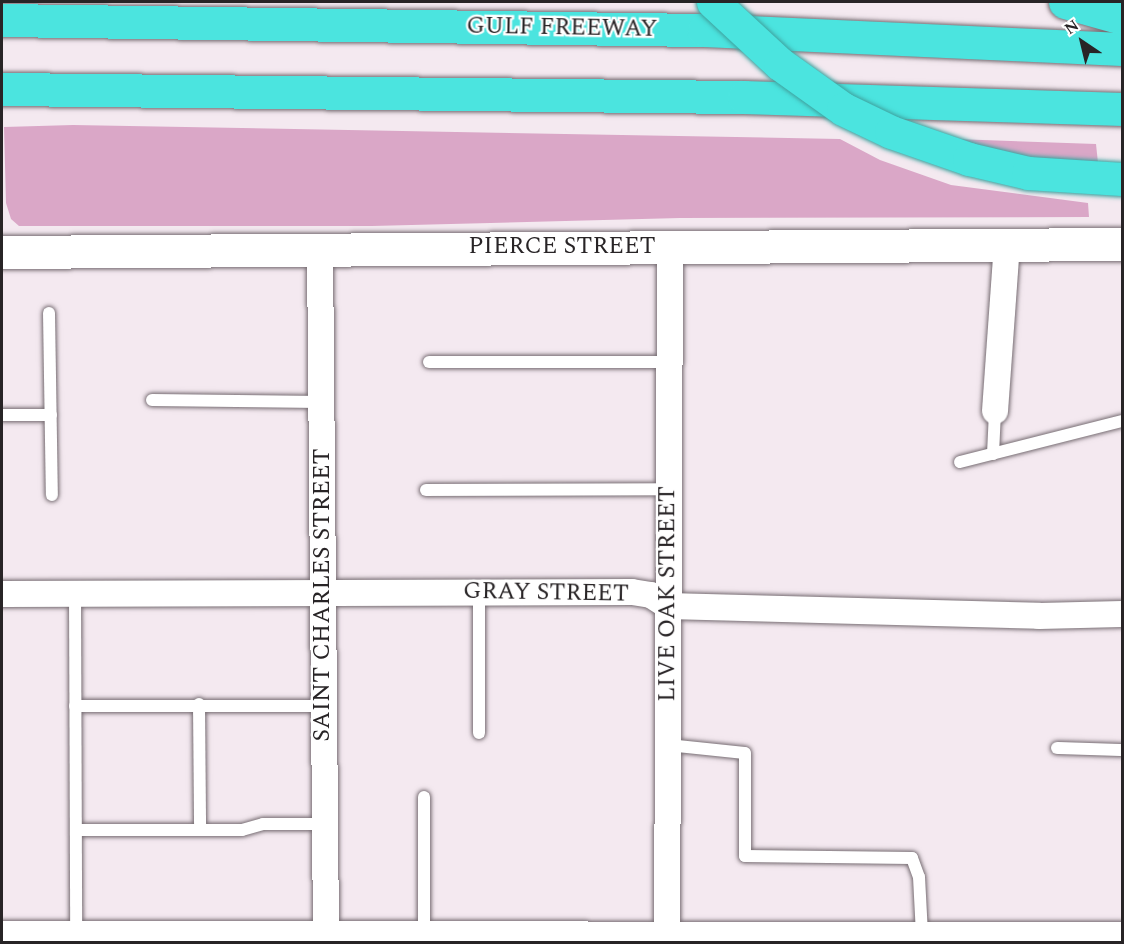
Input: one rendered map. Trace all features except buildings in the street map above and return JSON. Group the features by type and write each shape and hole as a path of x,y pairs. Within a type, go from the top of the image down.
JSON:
{"highway":[{"path":"712,2 780,64 843,109 891,132 969,159 1028,173 1122,179"},
{"path":"1065,2 1122,18"},
{"name":"GULF FREEWAY","path":"2,20 704,30 1122,50"},
{"path":"2,89 744,97 1122,110"},
{"path":"2,101 108,89"}],"main road":[{"name":"PIERCE STREET","path":"2,252 1122,244"}],"street":[{"path":"995,411 1007,245"},
{"name":"LIVE OAK STREET","path":"667,937 670,246"},
{"name":"SAINT CHARLES STREET","path":"320,248 326,938"},
{"name":"GRAY STREET","path":"2,594 323,591 632,592 651,595 668,606 1039,616 1122,614"},
{"path":"2,934 326,938 424,933 667,937 922,934 1013,938 1122,935"}],"lane":[{"path":"49,314 52,495"},
{"path":"429,362 669,362"},
{"path":"152,400 321,402"},
{"path":"993,454 995,411"},
{"path":"2,415 51,415"},
{"path":"960,462 1122,421"},
{"path":"426,490 669,489"},
{"path":"479,592 479,733"},
{"path":"75,593 76,934"},
{"path":"75,706 199,704 257,708 324,706"},
{"path":"199,704 200,830"},
{"path":"668,746 745,753 745,856 912,858 919,878 922,934"},
{"path":"1057,748 1122,750"},
{"path":"424,797 424,933"},
{"path":"76,830 200,830 325,824"}],"shaded area":[{"path":"73,125 840,139 880,160 951,185 1088,203 1089,217 680,218 372,226 19,226 11,219 6,203 4,127"},
{"path":"954,139 1096,144 1098,163 1056,161 982,149"}]}
